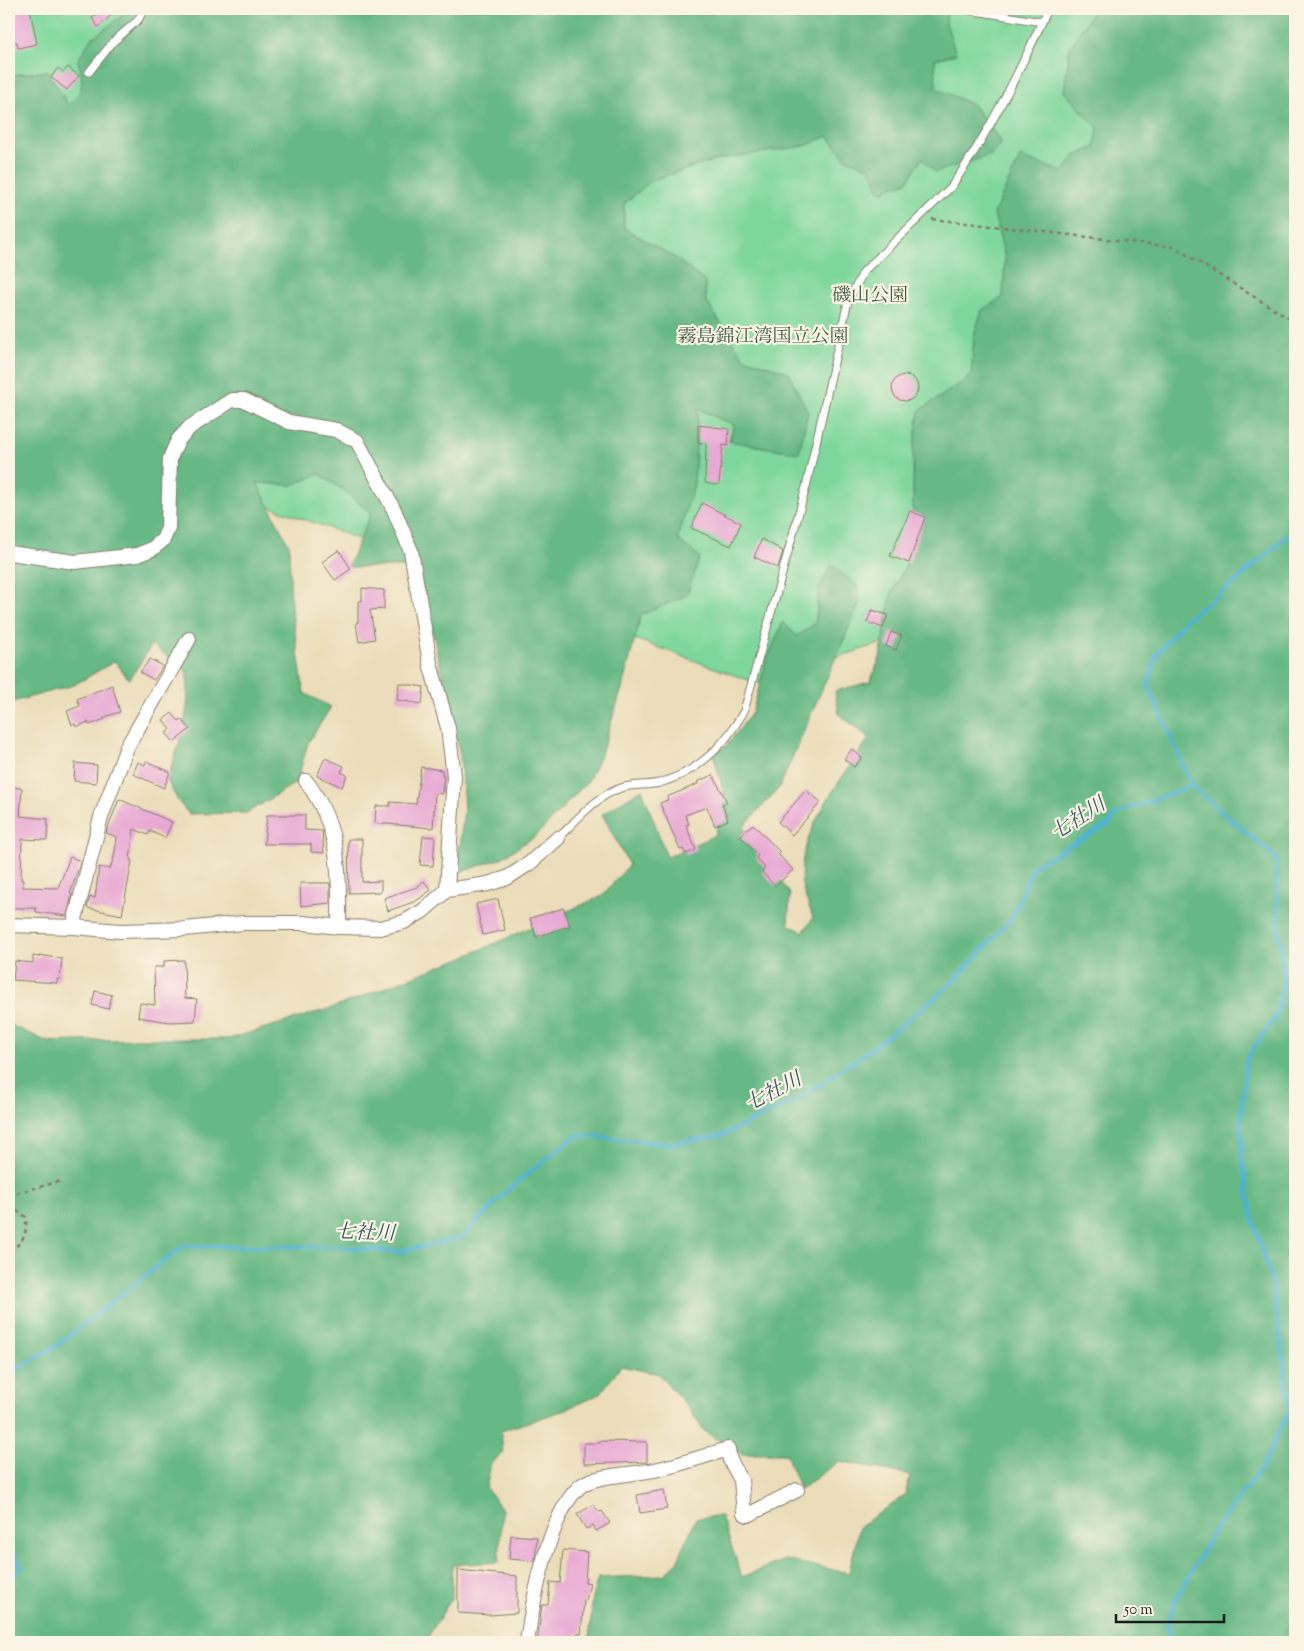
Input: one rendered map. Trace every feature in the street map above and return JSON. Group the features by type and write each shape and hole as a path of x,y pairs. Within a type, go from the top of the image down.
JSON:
{"street":[{"path":"9,553 76,562 137,555 152,549 163,540 168,528 170,458 178,440 190,427 232,400 244,400 289,422 336,430 357,441 394,510 411,551 430,663 448,728 454,776 447,890"},
{"path":"73,927 101,817 127,747 189,639"},
{"path":"306,781 316,794 338,857 339,927"},
{"path":"9,925 120,931 185,929 243,923 304,923 339,927 380,928 404,922 423,911 447,890 488,884 507,878 530,863 558,838"},
{"path":"527,1642 533,1596 545,1558 566,1503 575,1489 588,1481 656,1470 728,1449 730,1460 741,1480 744,1513 748,1515 797,1490"}],"lane":[{"path":"90,72 113,42 138,20 144,9"},
{"path":"963,9 1022,17 1042,22"},
{"path":"558,838 600,798 620,788 659,782 691,770 720,746 733,730 746,703 806,486 848,301 864,271 951,187 963,171 985,134 1048,9"}],"path":[{"path":"918,217 1174,247 1295,322"},
{"path":"9,1195 61,1181"},
{"path":"9,1211 14,1209 26,1217 27,1231 21,1244 9,1250"}],"green space":[{"name":"霧島錦江湾国立公園","path":"9,9 1295,9 1295,512 756,683 182,475 9,535"},
{"path":"131,9 947,9 946,23 956,54 935,59 936,88 973,105 1002,143 991,155 935,172 922,158 907,182 880,192 870,168 846,159 828,136 805,146 720,159 652,180 624,204 624,228 677,259 705,282 706,301 744,358 788,372 808,412 799,453 729,441 734,425 698,409 694,485 677,539 700,557 687,595 641,615 623,685 602,751 588,781 537,835 500,859 457,873 464,808 460,754 421,580 411,567 348,567 371,513 342,489 319,474 292,485 257,483 289,545 291,606 304,693 331,707 308,743 297,782 247,813 189,814 178,801 167,780 184,726 188,698 186,670 152,645 129,680 115,661 74,685 9,703 9,75 48,71 68,105 78,94 82,85 78,60 91,39"},
{"path":"1095,9 1295,9 1295,1642 589,1642 593,1594 598,1578 664,1575 677,1562 696,1518 721,1516 742,1577 785,1560 849,1573 859,1527 905,1495 910,1475 839,1461 800,1490 786,1454 741,1454 704,1431 687,1406 659,1374 621,1366 600,1394 562,1411 501,1431 503,1453 491,1463 486,1488 502,1509 499,1562 452,1565 452,1597 425,1642 9,1642 9,1024 48,1042 137,1039 229,1039 338,1006 466,956 602,896 629,865 602,814 642,789 667,857 715,835 724,793 713,754 727,745 752,713 766,662 783,622 797,636 815,624 819,589 831,565 857,585 860,602 779,788 743,827 790,894 788,924 803,932 813,918 802,885 802,866 806,846 823,807 869,738 839,714 835,691 870,682 880,658 891,595 905,567 913,538 913,452 919,411 971,376 974,334 982,310 1003,297 1005,258 994,213 1020,157 1063,172 1075,156 1095,147 1098,128 1064,92 1070,47"}],"building":[{"path":"10,9 30,9 37,44 18,48 17,42 9,44 9,31 13,30"},
{"path":"104,9 118,9 98,27 92,18"},
{"path":"68,67 79,76 67,90 51,77 58,68 63,72"},
{"path":"905,375 914,379 918,388 914,397 905,401 896,397 892,388 896,379"},
{"path":"698,425 729,429 728,446 723,445 719,484 705,483 706,444 698,442"},
{"path":"702,503 741,523 731,546 691,528"},
{"path":"910,511 925,517 909,563 890,556"},
{"path":"762,539 783,551 778,568 754,557"},
{"path":"339,550 351,569 335,580 322,562"},
{"path":"362,588 384,590 384,609 370,610 375,639 359,642 356,623 358,622 358,601 362,601"},
{"path":"872,610 888,615 883,628 867,622"},
{"path":"891,632 902,636 896,650 886,646"},
{"path":"150,659 163,666 154,680 140,672"},
{"path":"399,683 424,687 422,704 397,700"},
{"path":"112,685 120,712 104,717 105,719 89,725 88,722 76,727 75,724 72,725 67,711 80,706 77,699"},
{"path":"172,713 190,729 174,742 166,733 171,729 163,720"},
{"path":"852,749 862,758 854,767 844,759"},
{"path":"325,758 344,766 341,772 347,775 342,787 317,776"},
{"path":"146,761 170,772 164,788 133,774 138,762 145,765"},
{"path":"75,763 97,765 96,783 74,781"},
{"path":"421,767 442,770 442,776 444,776 442,794 435,793 433,828 375,823 376,806 390,806 390,802 416,804"},
{"path":"713,775 727,802 722,804 728,820 715,826 707,807 685,815 689,824 686,825 696,850 686,854 683,849 680,850 660,803 668,800 667,797 698,784 697,782"},
{"path":"9,787 22,788 20,816 48,819 47,840 22,839 21,880 23,880 23,887 58,888 70,857 81,861 70,894 72,894 67,916 36,912 36,908 9,908"},
{"path":"806,790 821,802 792,835 778,822"},
{"path":"119,799 172,822 165,838 150,831 148,835 134,829 130,860 132,861 122,915 87,908 90,897 95,898 99,867 110,869 114,857 117,837 106,833"},
{"path":"267,815 305,815 305,830 322,831 324,853 311,852 311,844 264,844"},
{"path":"753,824 780,852 778,854 793,870 775,886 762,872 765,868 756,858 758,855 740,836"},
{"path":"423,836 435,837 433,866 420,865"},
{"path":"348,839 362,839 362,882 381,881 381,892 349,893"},
{"path":"424,881 431,890 416,901 388,911 384,898 417,887"},
{"path":"300,883 330,883 330,903 301,906"},
{"path":"498,899 505,930 483,935 476,904"},
{"path":"564,908 570,926 536,937 530,918"},
{"path":"40,955 62,959 60,980 57,979 57,983 13,980 15,961 33,963 33,956 40,957"},
{"path":"184,960 185,998 197,999 195,1021 170,1022 138,1017 140,1003 155,1005 154,967 164,967 164,961"},
{"path":"95,991 112,995 108,1009 92,1005"},
{"path":"600,1441 647,1442 647,1462 584,1464 584,1443 600,1443"},
{"path":"664,1490 667,1509 640,1513 637,1495"},
{"path":"593,1505 600,1512 602,1511 610,1523 596,1531 593,1525 586,1529 577,1514"},
{"path":"511,1535 537,1537 535,1561 509,1559"},
{"path":"563,1550 587,1552 585,1582 590,1583 586,1601 584,1600 581,1634 576,1634 575,1642 537,1642 542,1605 548,1605 550,1582 560,1583"},
{"path":"458,1570 517,1576 517,1613 490,1615 458,1613"}],"waterway":[{"name":"七社川","path":"9,1374 58,1345 183,1246 342,1247 398,1252 461,1238 511,1187 577,1135 670,1144 721,1136 798,1100 878,1044 948,987 1012,918 1033,866 1109,824 1117,813 1192,786 1148,685 1157,654 1185,620 1233,584 1288,535 1295,532"},
{"path":"1173,1642 1167,1627 1176,1599 1215,1529 1262,1467 1290,1409 1273,1285 1253,1220 1242,1160 1241,1115 1246,1060 1277,1014 1284,975 1278,922 1276,858 1192,786"},
{"name":"七社川","path":"9,1546 22,1567 9,1580"}],"park label":[{"name":"磯山公園","path":"870,296"}]}
